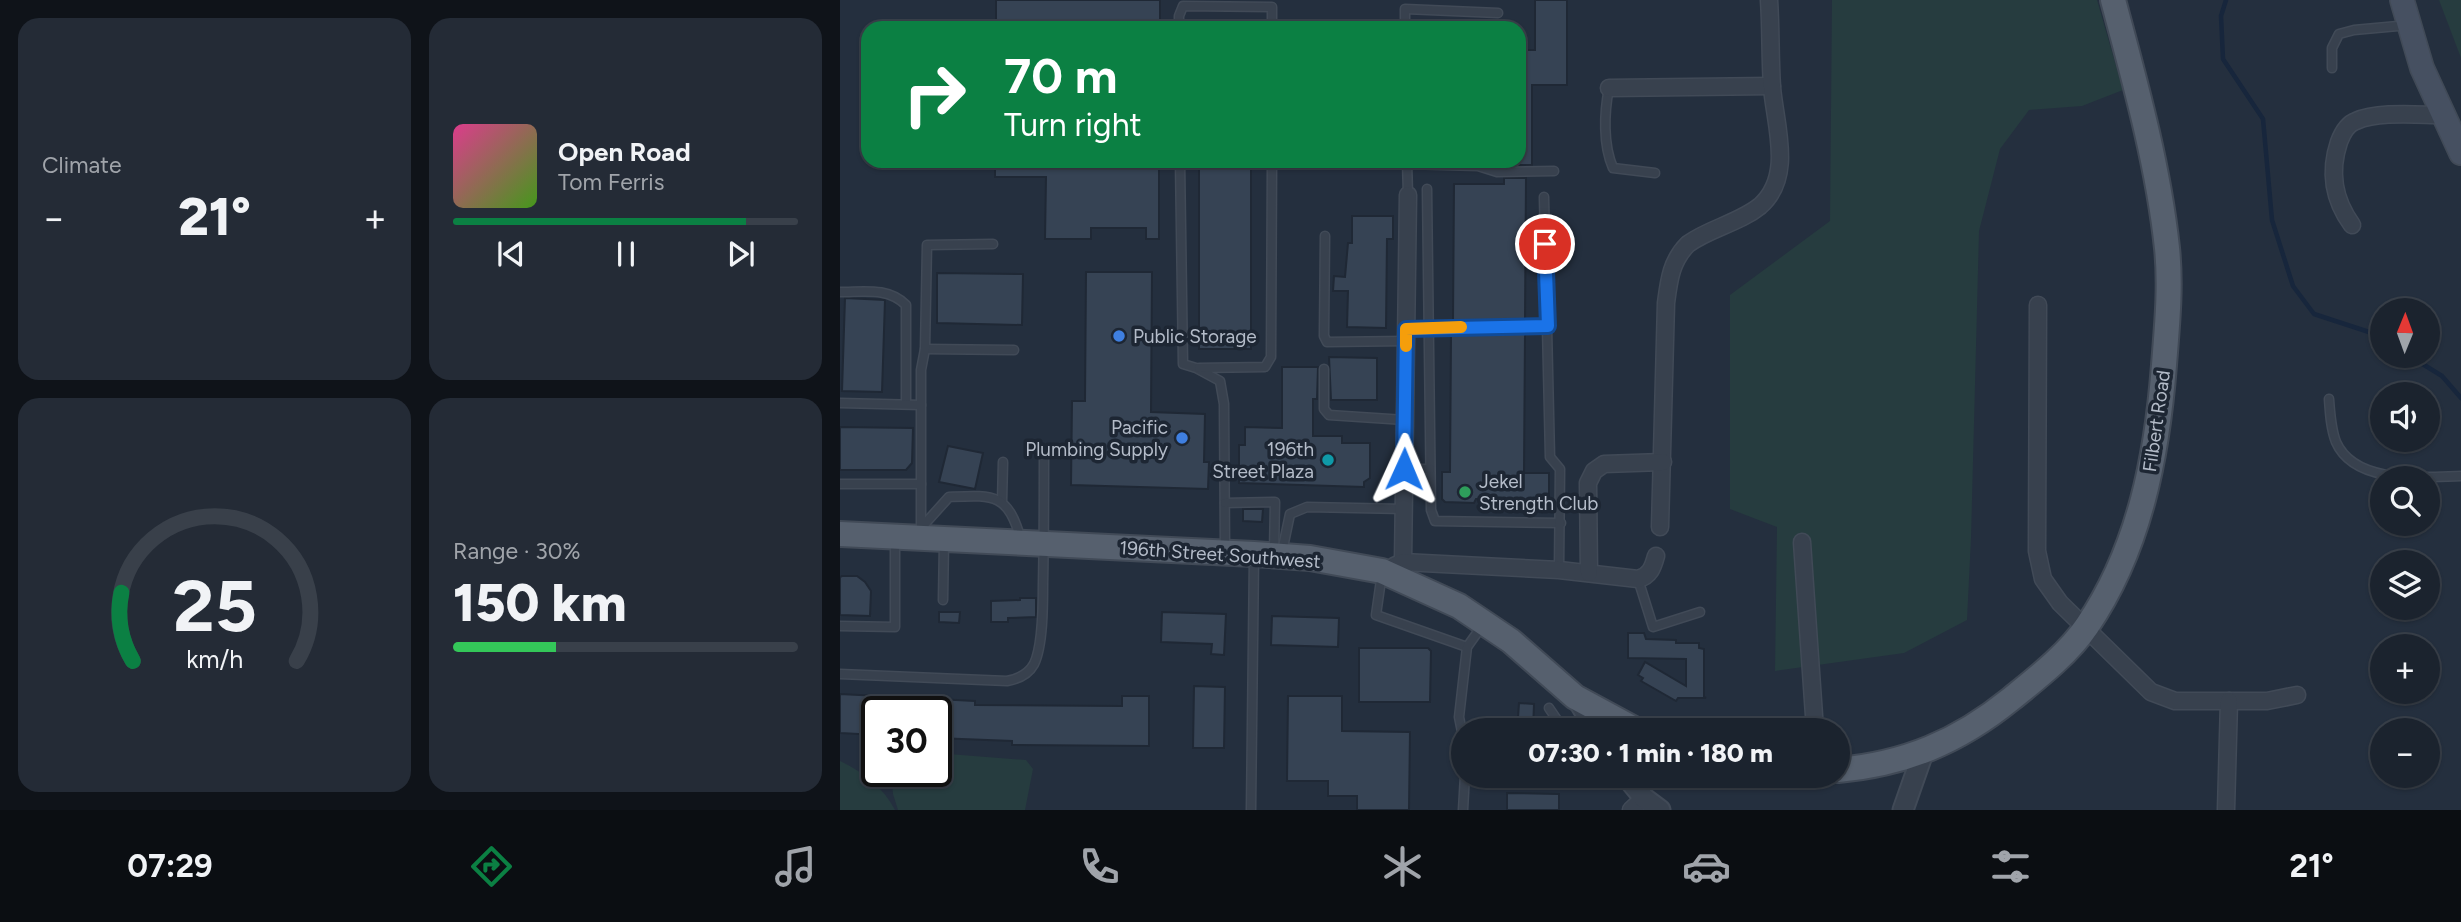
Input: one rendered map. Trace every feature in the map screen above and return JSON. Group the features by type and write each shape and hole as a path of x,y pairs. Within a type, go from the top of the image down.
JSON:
{"main road":[{"name":"Filbert Road","path":"1923,752 1962,732 1999,708 2043,673 2086,628 2117,574 2141,513 2160,421 2168,301 2167,249 2140,100 2113,0"},
{"path":"2402,0 2422,68 2461,153"},
{"name":"196th Street Southwest","path":"840,534 895,538 929,535 1033,544 1225,552 1393,566 1511,641 1576,696 1615,718"},
{"path":"1850,769 1874,766 1923,752"}],"street":[{"path":"1660,527 1666,303 1672,269 1675,260 1688,244 1759,207 1768,197 1778,172 1780,150 1772,86 1769,0"},
{"path":"1609,88 1772,86"},
{"path":"2351,225 2341,210 2332,161 2342,133 2354,121 2376,116 2443,115"},
{"path":"1408,195 1404,509 1393,566 1559,570 1638,579 1646,577 1656,556"},
{"path":"2038,305 2037,551 2043,579 2060,603 2151,692 2175,701 2267,701 2297,695"},
{"path":"1589,573 1588,483 1594,471 1604,464 1663,462"},
{"path":"1802,542 1814,718"},
{"path":"1576,696 1589,718"},
{"path":"2225,810 2229,701"},
{"path":"1903,810 1923,752"},
{"path":"1633,788 1645,806"}],"lane":[{"path":"1179,21 1183,6 1196,6 1272,7 1272,21"},
{"path":"1405,21 1405,9 1498,13"},
{"path":"2332,68 2332,48 2339,34 2410,25"},
{"path":"1609,88 1606,132 1608,155 1613,168 1654,173"},
{"path":"1181,168 1183,364 1220,382 1224,404 1225,552"},
{"path":"1196,368 1265,367 1271,357 1272,168"},
{"path":"1407,168 1408,195"},
{"path":"1484,168 1497,172 1554,171"},
{"path":"1427,189 1430,469 1431,510 1434,521 1561,523"},
{"path":"1544,197 1550,457 1560,469 1559,570"},
{"path":"1325,236 1326,342 1406,335 1428,327 1548,326"},
{"path":"943,600 921,484 921,370 925,349 927,245 993,244"},
{"path":"840,292 896,295 906,305 906,404"},
{"path":"925,349 1014,350"},
{"path":"1324,369 1324,409 1329,415 1405,420"},
{"path":"2329,399 2331,424 2337,443 2345,456 2361,468 2406,477 2461,476"},
{"path":"840,403 921,405"},
{"path":"840,674 1007,681 1018,679 1034,664 1042,619 1033,544 1044,449"},
{"path":"1002,502 1003,462"},
{"path":"1404,469 1430,469"},
{"path":"840,484 921,484"},
{"path":"929,535 949,497 982,495 1002,502 1033,544"},
{"path":"1225,503 1275,502 1251,810"},
{"path":"1270,555 1290,514 1307,507 1404,509"},
{"path":"840,626 895,627 895,538"},
{"path":"1393,566 1376,615 1467,647"},
{"path":"1638,579 1653,627 1700,612"},
{"path":"1459,718 1467,647 1483,623"},
{"path":"1549,708 1556,718"},
{"path":"1464,810 1465,788"}],"green space":[{"path":"1832,0 2097,0 2123,90 2082,106 2029,110 2000,149 1979,231 1967,620 1904,653 1775,671 1777,527 1730,509 1730,295 1830,221"},
{"path":"2439,0 2461,0 2461,58"},
{"path":"952,754 1026,760 1033,769 1025,810 898,810 892,787 952,787"},
{"path":"840,761 861,773 861,787 878,787 895,810 840,810"}],"building":[{"path":"996,0 1160,0 1160,21 996,21"},
{"path":"1535,0 1567,0 1567,85 1532,85 1532,165 1526,165 1526,50 1535,50"},
{"path":"995,168 1159,168 1159,239 1146,239 1146,228 1091,228 1091,239 1045,239 1046,177 995,177"},
{"path":"1199,168 1251,168 1251,349 1199,349"},
{"path":"1504,178 1526,178 1525,320 1453,321 1454,184 1504,184"},
{"path":"1352,216 1393,216 1393,239 1387,239 1386,328 1347,327 1348,291 1333,291 1334,276 1345,277 1348,243 1352,243"},
{"name":"Public Storage","path":"1086,272 1152,272 1151,412 1205,414 1204,462 1209,462 1208,489 1071,485 1072,401 1085,401"},
{"path":"937,273 1023,274 1022,325 937,323"},
{"path":"845,298 885,300 882,392 842,391"},
{"path":"1525,333 1524,473 1549,473 1549,509 1513,508 1504,499 1476,499 1474,503 1445,502 1442,499 1442,472 1450,472 1451,337"},
{"path":"1329,357 1377,358 1377,400 1331,400"},
{"path":"1282,367 1318,367 1317,399 1313,399 1313,436 1342,436 1342,443 1370,443 1370,478 1364,482 1364,487 1239,483 1239,445 1245,445 1245,427 1282,428"},
{"path":"840,427 913,428 912,463 906,470 840,470"},
{"path":"948,446 983,453 975,489 939,482"},
{"path":"1243,509 1263,509 1262,522 1243,521"},
{"path":"842,576 857,576 865,582 871,591 870,616 840,615"},
{"path":"1036,598 1036,617 991,622 991,601"},
{"path":"939,612 960,612 959,623 939,622"},
{"path":"1162,612 1226,614 1224,655 1211,654 1212,644 1161,642"},
{"path":"1272,616 1339,618 1338,647 1271,645"},
{"path":"1628,633 1644,633 1646,639 1699,643 1699,648 1704,649 1706,698 1678,698 1676,701 1641,681 1643,678 1638,675 1645,662 1686,686 1686,659 1628,658"},
{"path":"1359,648 1428,648 1431,651 1430,702 1359,702"},
{"path":"1194,686 1225,687 1224,748 1193,748"},
{"path":"840,694 879,696 861,696 861,734 840,733"},
{"path":"1122,696 1149,696 1149,746 1012,745 1012,741 952,739 952,700 975,701 975,705 1122,706"},
{"path":"1288,696 1342,696 1342,731 1410,732 1409,810 1357,810 1357,796 1328,796 1328,781 1287,781"},
{"path":"1519,703 1534,704 1533,718 1518,718"},
{"path":"1507,793 1559,794 1559,810 1507,810"}],"waterway":[{"path":"2226,0 2221,16 2223,59 2263,119 2272,220 2293,286 2314,314 2370,332"},
{"path":"2429,368 2442,376 2461,398"}],"slow traffic":[{"path":"1406,346 1406,329 1461,327"}],"place":[{"name":"Public Storage","path":"1119,336"},
{"name":"Pacific Plumbing Supply","path":"1182,438"},
{"name":"196th Street Plaza","path":"1328,460"},
{"name":"Jekel Strength Club","path":"1465,492"}],"route":[{"path":"1404,469 1406,329 1548,326 1545,244"}]}
